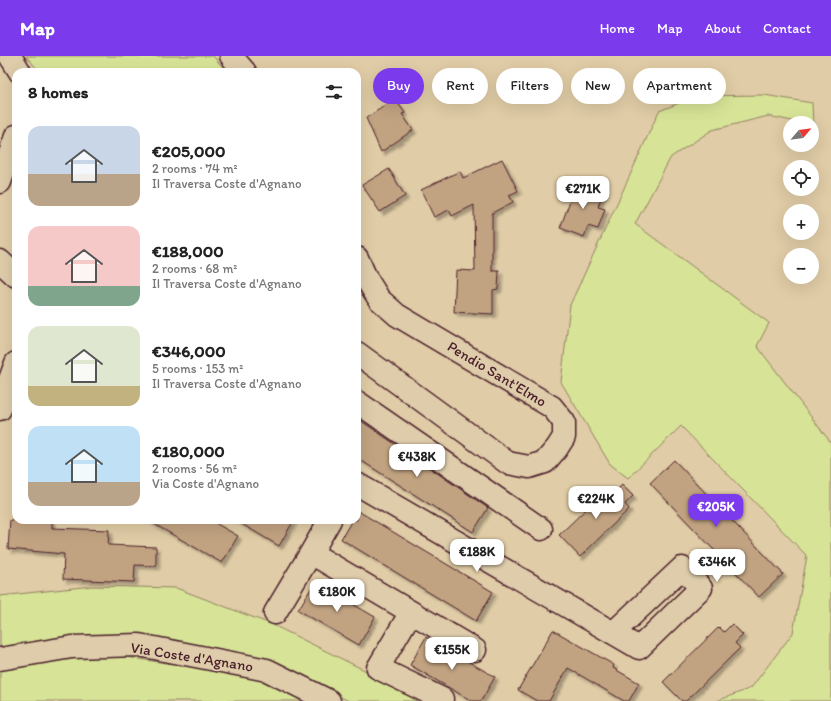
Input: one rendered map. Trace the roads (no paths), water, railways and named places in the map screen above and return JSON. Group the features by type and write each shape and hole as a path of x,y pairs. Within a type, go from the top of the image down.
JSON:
{"street":[{"path":"10,56 18,68"},
{"path":"230,56 241,68"},
{"path":"0,182 12,148"},
{"path":"0,261 12,272"},
{"name":"Pendio Sant'Elmo","path":"361,267 379,299 397,315 552,407 564,422 564,437 546,462 529,467 508,463 361,356"},
{"path":"0,409 2,398 12,373"},
{"path":"361,405 541,529"},
{"path":"361,486 613,633"},
{"path":"275,613 328,524"},
{"path":"310,553 475,650"},
{"path":"411,612 378,668 442,699"},
{"name":"Via Coste d'Agnano","path":"0,659 72,647 139,645 267,670 329,701"}]}
